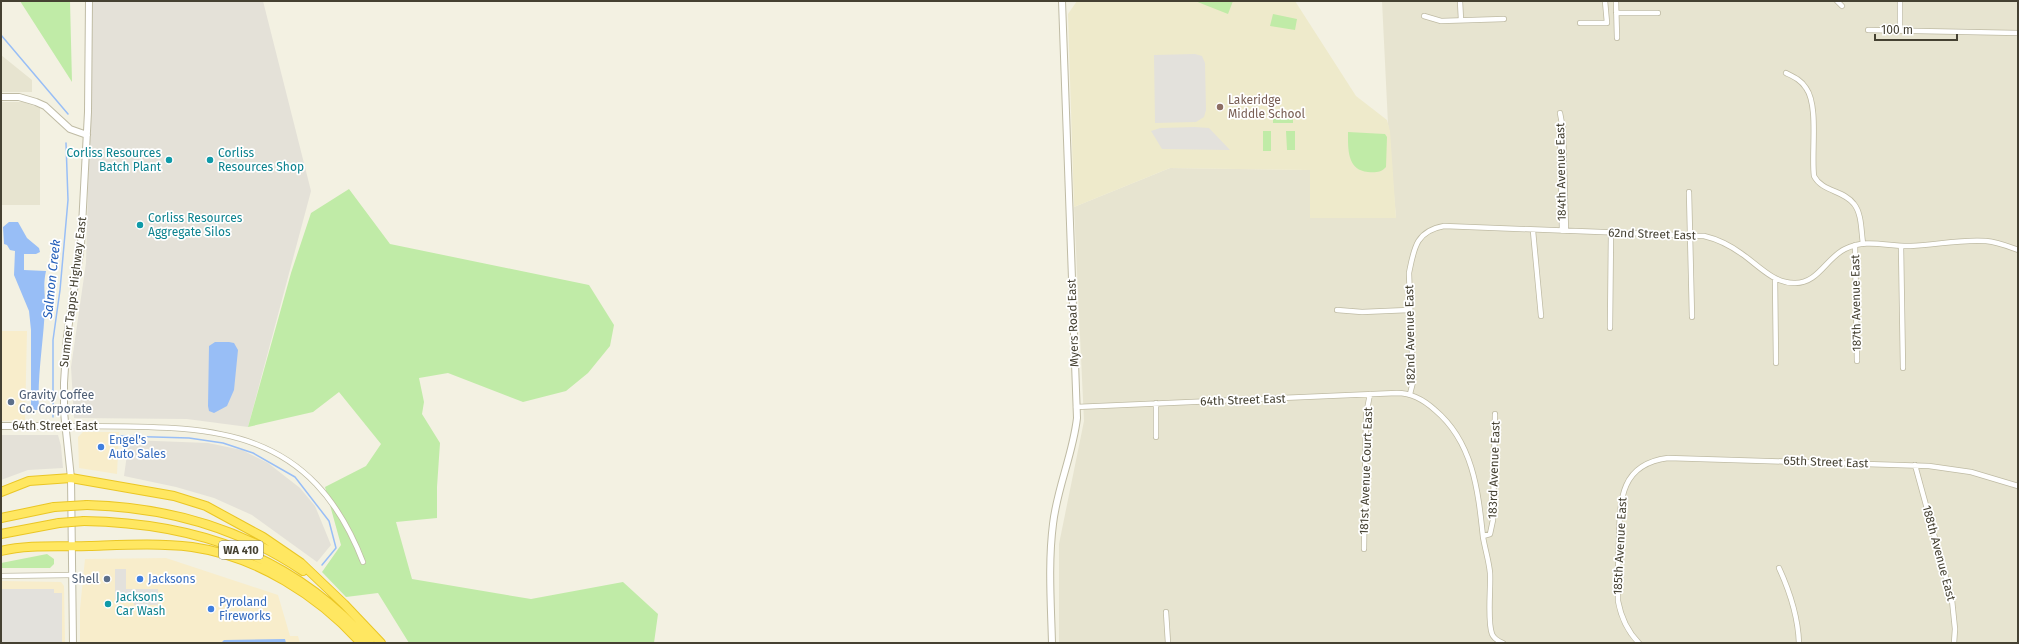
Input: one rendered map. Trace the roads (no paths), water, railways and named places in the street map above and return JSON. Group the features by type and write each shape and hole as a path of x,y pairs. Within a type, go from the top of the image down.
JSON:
{"highway":[{"path":"1,492 29,481 72,478 174,496 206,506 237,522 282,550 301,564 326,588"},
{"name":"WA 410","path":"1,518 54,507 87,505 148,510 208,524 233,533 282,558 326,588 365,624 381,643"},
{"name":"WA 410","path":"1,534 59,523 84,522 152,527 203,538 246,552 299,579 324,598 370,643"},
{"path":"1,551 23,548 71,546 172,545 194,548 231,557 263,570 306,594 338,620 361,643"}],"street":[{"name":"Sumner Tapps Highway East","path":"73,643 71,546 72,478 64,408 64,369 67,336 80,257 87,135 89,1"},
{"name":"Myers Road East","path":"1052,643 1051,553 1053,524 1073,445 1076,407 1062,1"},
{"path":"1460,1 1461,20"},
{"path":"1580,23 1607,23 1605,1"},
{"path":"1616,1 1616,38"},
{"path":"1837,1 1842,6"},
{"path":"1900,1 1900,31"},
{"path":"1616,13 1658,12"},
{"path":"1424,16 1441,21 1504,19"},
{"path":"1868,30 2018,33"},
{"name":"187th Avenue East","path":"1786,73 1798,79 1807,88 1812,101 1814,176 1819,184 1848,198 1854,204 1860,220 1862,243"},
{"path":"1,97 19,97 36,102 44,106 67,127 87,135"},
{"name":"184th Avenue East","path":"1560,112 1563,129 1564,231 1560,112"},
{"path":"1689,192 1692,317"},
{"name":"62nd Street East","path":"1426,232 1430,229 1444,226 1534,231 1690,234 1711,238 1732,247 1775,278 1790,283 1805,282 1817,274 1840,252 1862,243 1901,246 1963,241 1986,241 2000,243 2018,250"},
{"path":"1534,231 1540,316"},
{"name":"182nd Avenue East","path":"1426,232 1418,242 1412,260 1408,286 1413,382 1410,394 1427,403 1441,414 1463,444 1475,480 1483,536"},
{"path":"1610,328 1611,232"},
{"name":"187th Avenue East","path":"1855,245 1857,361"},
{"path":"1901,246 1903,368"},
{"path":"1775,278 1776,363"},
{"path":"1337,310 1362,312 1409,310"},
{"name":"64th Street East","path":"1076,407 1370,394 1410,394"},
{"name":"181st Avenue Court East","path":"1364,550 1366,414 1370,394"},
{"path":"1156,403 1156,437"},
{"name":"183rd Avenue East","path":"1495,414 1493,520 1490,534 1483,536 1489,568 1491,628 1494,638 1503,643"},
{"name":"64th Street East","path":"1,426 184,428 219,433 259,444 295,467 327,497 348,528 363,562"},
{"name":"65th Street East","path":"1635,472 1652,462 1668,458 1915,465 1971,472 2018,486"},
{"name":"188th Avenue East","path":"1915,465 1952,600 1955,629 1954,643"},
{"name":"185th Avenue East","path":"1635,472 1626,483 1620,501 1618,601 1620,612 1627,628 1639,643"},
{"path":"1779,568 1792,598 1798,624 1799,643"},
{"path":"1,576 72,575"},
{"path":"1166,612 1168,643"}],"water":[{"path":"9,222 18,222 27,238 39,248 40,252 36,254 24,254 24,270 46,271 39,383 39,410 31,410 31,330 29,311 14,275 15,251 10,250 7,245 4,244 3,227"},
{"path":"215,342 234,343 238,350 234,390 227,406 214,413 209,411 208,406 209,346"},
{"path":"285,639 286,643 221,643 224,640"}],"waterway":[{"name":"Salmon Creek","path":"1,35 68,114"},
{"name":"Salmon Creek","path":"53,417 53,340 60,290 68,200 66,143"},
{"name":"Salmon Creek","path":"120,436 189,438 223,443 253,453 295,477 329,521 336,548 322,565"}],"place":[{"name":"Lakeridge Middle School","path":"1220,107"},
{"name":"Corliss Resources Batch Plant","path":"169,160"},
{"name":"Corliss Resources Shop","path":"210,160"},
{"name":"Corliss Resources Aggregate Silos","path":"140,225"},
{"name":"Gravity Coffee Co. Corporate","path":"11,402"},
{"name":"Engel's Auto Sales","path":"101,447"},
{"name":"Shell","path":"107,579"},
{"name":"Jacksons","path":"140,579"},
{"name":"Jacksons Car Wash","path":"108,604"},
{"name":"Pyroland Fireworks","path":"211,609"}]}
